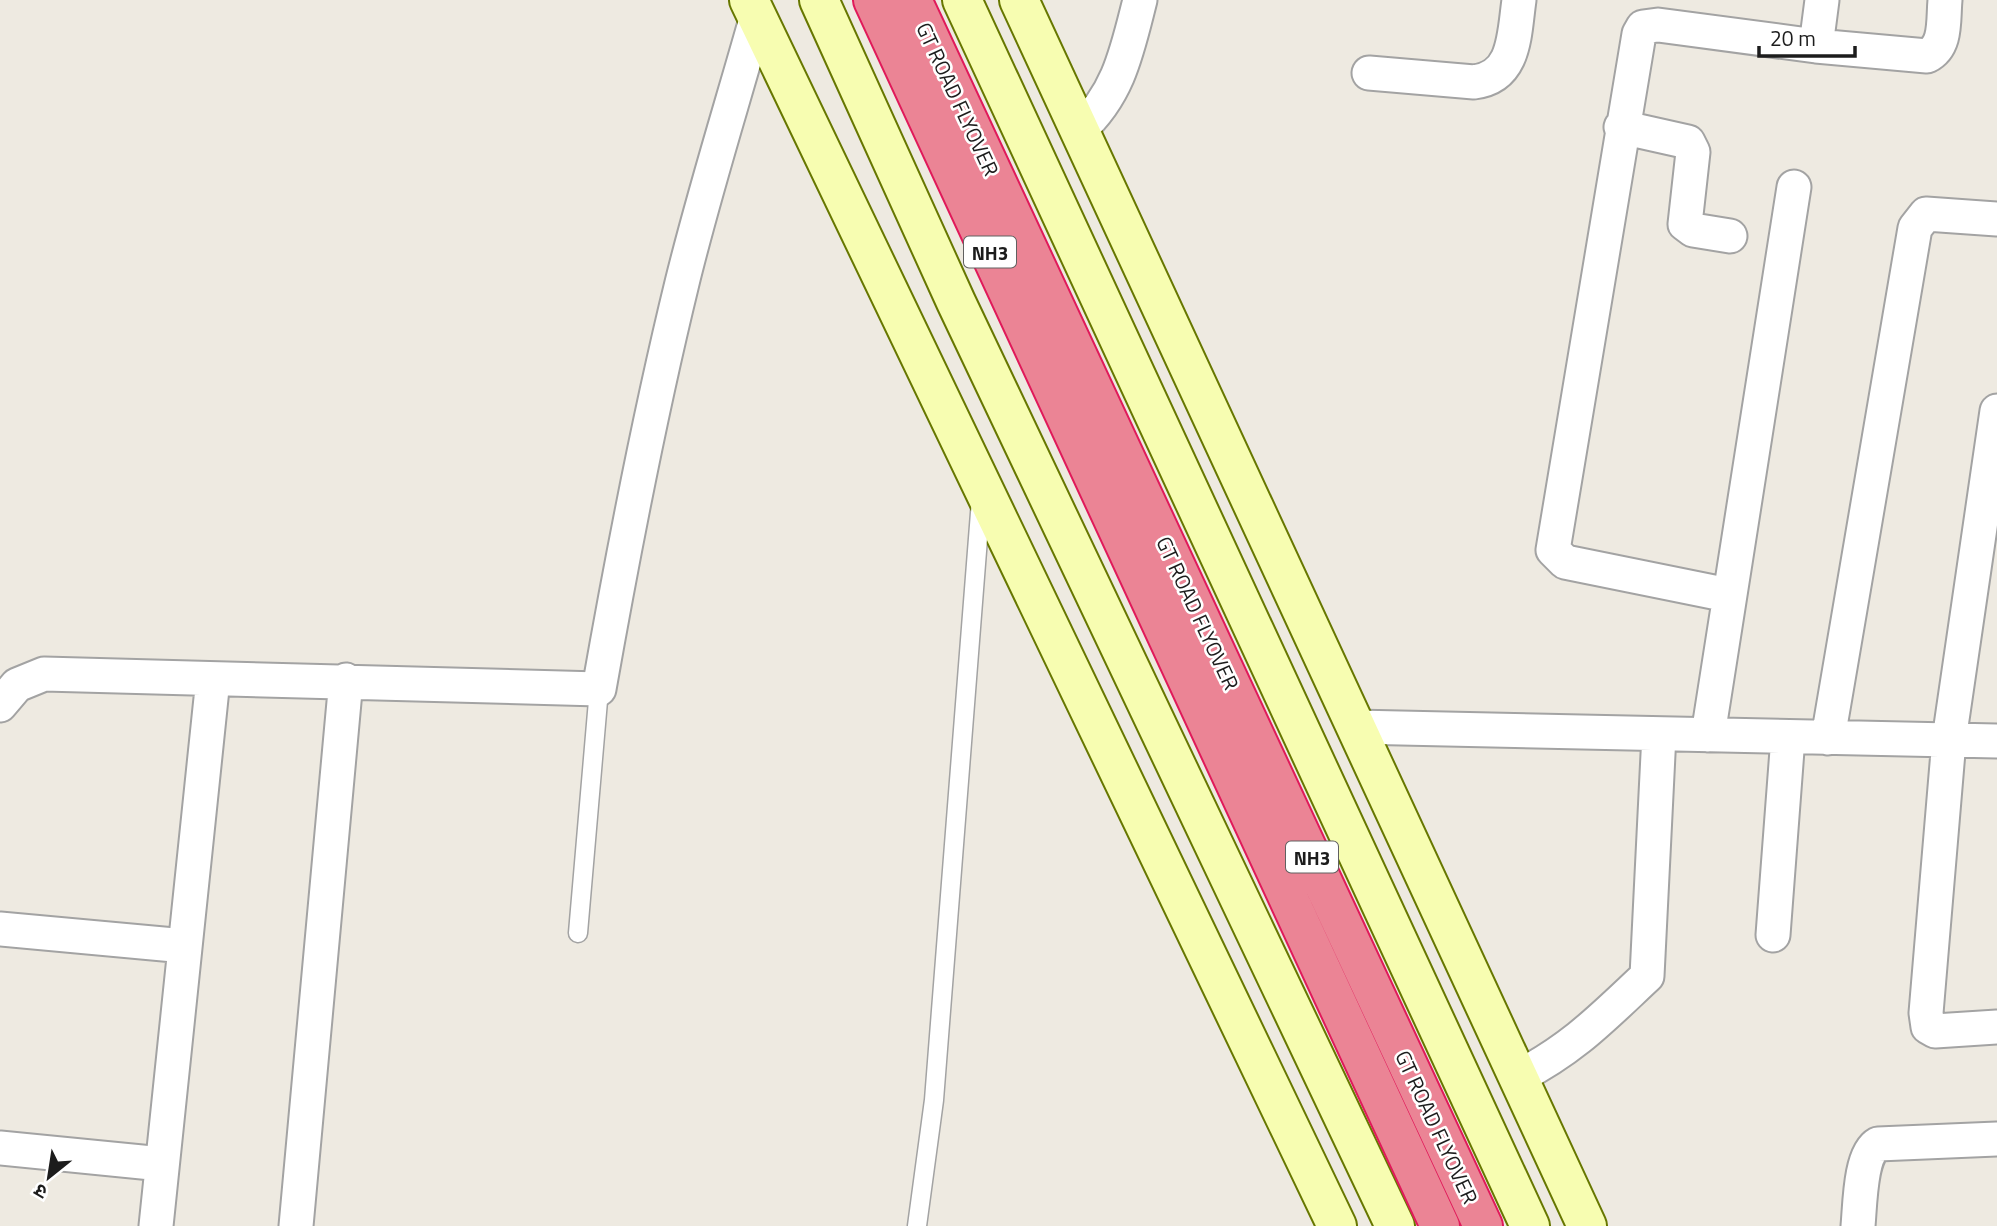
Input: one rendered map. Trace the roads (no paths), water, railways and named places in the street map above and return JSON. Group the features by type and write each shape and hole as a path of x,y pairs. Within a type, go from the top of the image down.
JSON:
{"highway":[{"name":"GT ROAD FLYOVER","path":"873,0 1123,496 1483,1226"},
{"name":"GT ROAD FLYOVER","path":"912,0 1123,496 1440,1226"}],"street":[{"path":"819,0 956,302 1395,1226"},
{"path":"962,0 1530,1226"},
{"path":"1018,0 1587,1226"},
{"path":"1079,130 1101,110 1115,84 1140,0"},
{"path":"1368,73 1488,81 1507,65 1519,0"},
{"path":"1816,46 1822,0"},
{"path":"1728,595 1566,562 1553,550 1637,40 1643,27 1658,25 1816,46 1927,56 1939,47 1945,0"},
{"path":"753,8 1338,1226"},
{"path":"0,705 17,685 44,674 346,680 599,690 636,481 657,388 753,8"},
{"path":"1621,128 1688,142 1693,152 1685,224 1693,230 1730,236"},
{"path":"1708,734 1794,187"},
{"path":"1828,737 1915,228 1926,214 1997,219"},
{"path":"1997,411 1949,740 1926,1013 1928,1027 1935,1031 1997,1027"},
{"path":"156,1226 213,679"},
{"path":"296,1226 346,680"},
{"path":"1355,727 1997,741"},
{"path":"1518,1077 1556,1057 1589,1032 1647,976 1659,734"},
{"path":"1773,935 1788,737"},
{"path":"0,929 185,946"},
{"path":"1858,1226 1866,1159 1872,1148 1878,1144 1997,1139"},
{"path":"0,1148 162,1164"}],"lane":[{"path":"917,1226 934,1100 982,486"},
{"path":"578,933 599,690"}]}
